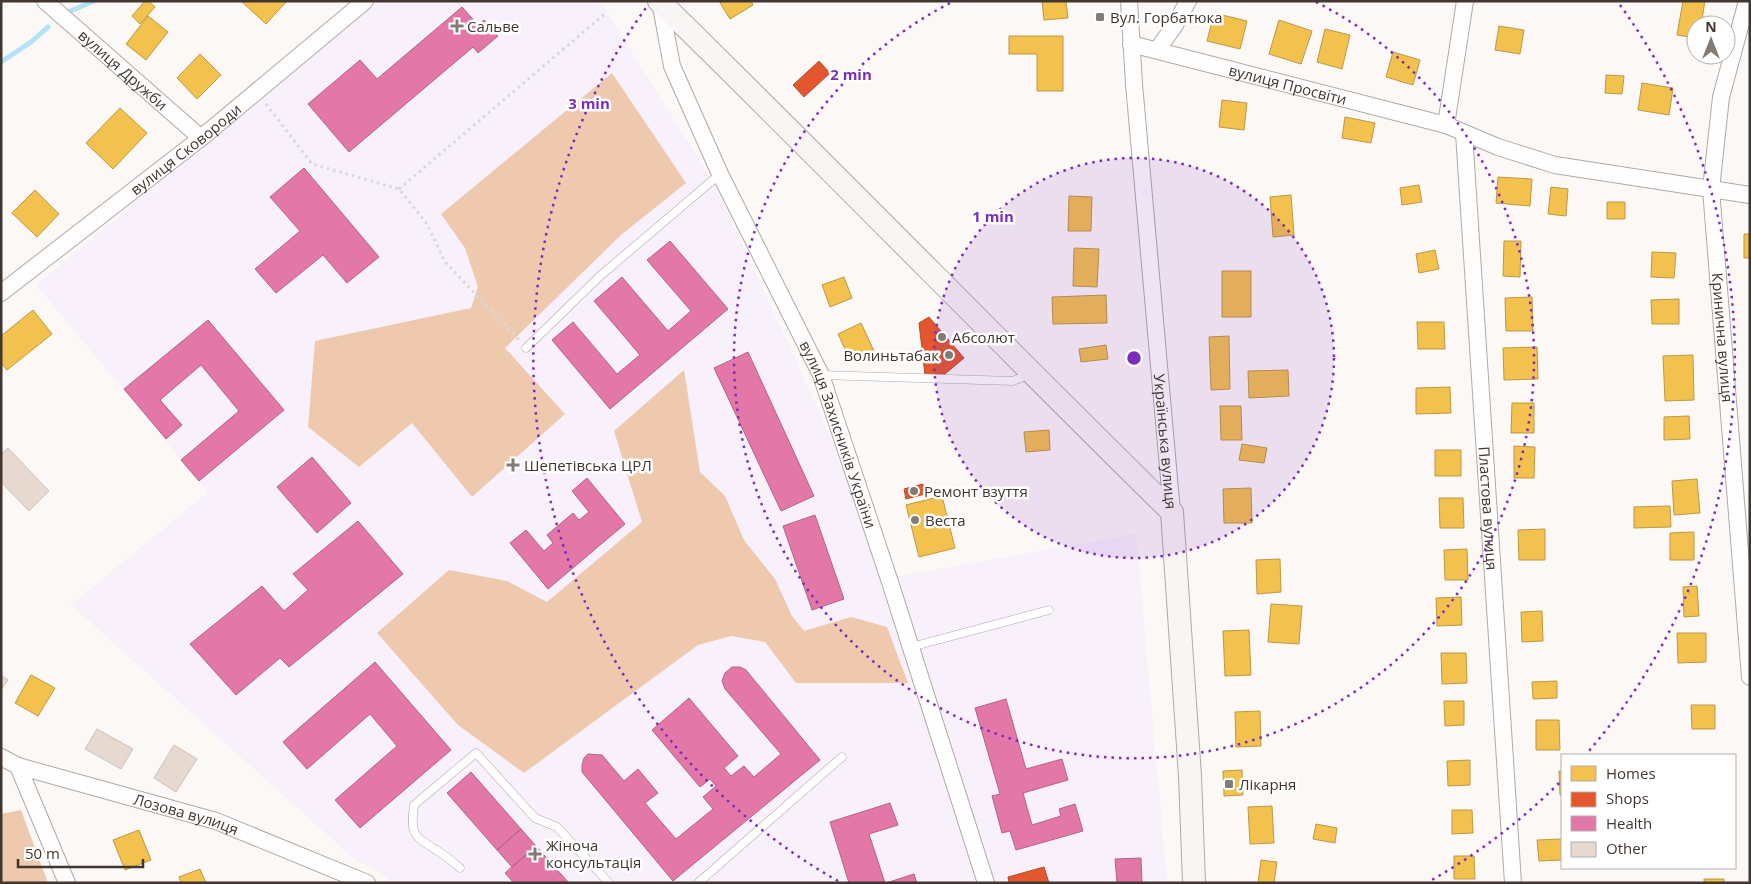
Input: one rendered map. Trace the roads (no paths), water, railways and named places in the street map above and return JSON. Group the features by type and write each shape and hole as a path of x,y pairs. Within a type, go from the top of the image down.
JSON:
{"main road":[{"name":"вулиця Захисників України","path":"660,1 1172,512"},
{"name":"Українська вулиця","path":"1172,512 1190,776 1194,883"}],"street":[{"name":"вулиця Дружби","path":"45,1 201,138"},
{"name":"вулиця Захисників України","path":"660,1 672,66 720,174 821,375 912,647 986,883"},
{"name":"Українська вулиця","path":"1129,1 1131,44 1172,512"},
{"path":"1156,50 1175,25 1188,1"},
{"path":"1446,124 1465,1"},
{"name":"Кринична вулиця","path":"1747,1 1721,97 1711,188 1750,677"},
{"name":"вулиця Сковороди","path":"1,293 201,138 360,2"},
{"name":"вулиця Просвіти","path":"1131,44 1446,124 1498,147 1555,165 1750,195"},
{"name":"Пластова вулиця","path":"1464,133 1513,883"},
{"name":"Лозова вулиця","path":"1,757 18,766 216,821 367,883"},
{"path":"18,766 67,883"}],"lane":[{"path":"526,348 600,276 720,174"},
{"path":"821,375 1013,381 1032,374"},
{"path":"912,647 1050,610"},
{"path":"460,868 443,854 421,842 414,833 412,818 414,805 476,753 535,818 557,827 609,883"},
{"path":"698,883 842,757"}],"waterway":[{"path":"68,12 94,1"},
{"path":"1,62 31,42 48,27"}],"place":[{"name":"Вул. Горбатюка","path":"1100,17"},
{"name":"Сальве","path":"457,26"},
{"name":"Абсолют","path":"942,337"},
{"name":"Волиньтабак","path":"949,355"},
{"name":"Шепетівська ЦРЛ","path":"513,465"},
{"name":"Ремонт взуття","path":"914,491"},
{"name":"Веста","path":"915,520"},
{"name":"Лікарня","path":"1229,784"},
{"name":"Жіноча консультація","path":"535,854"}]}
